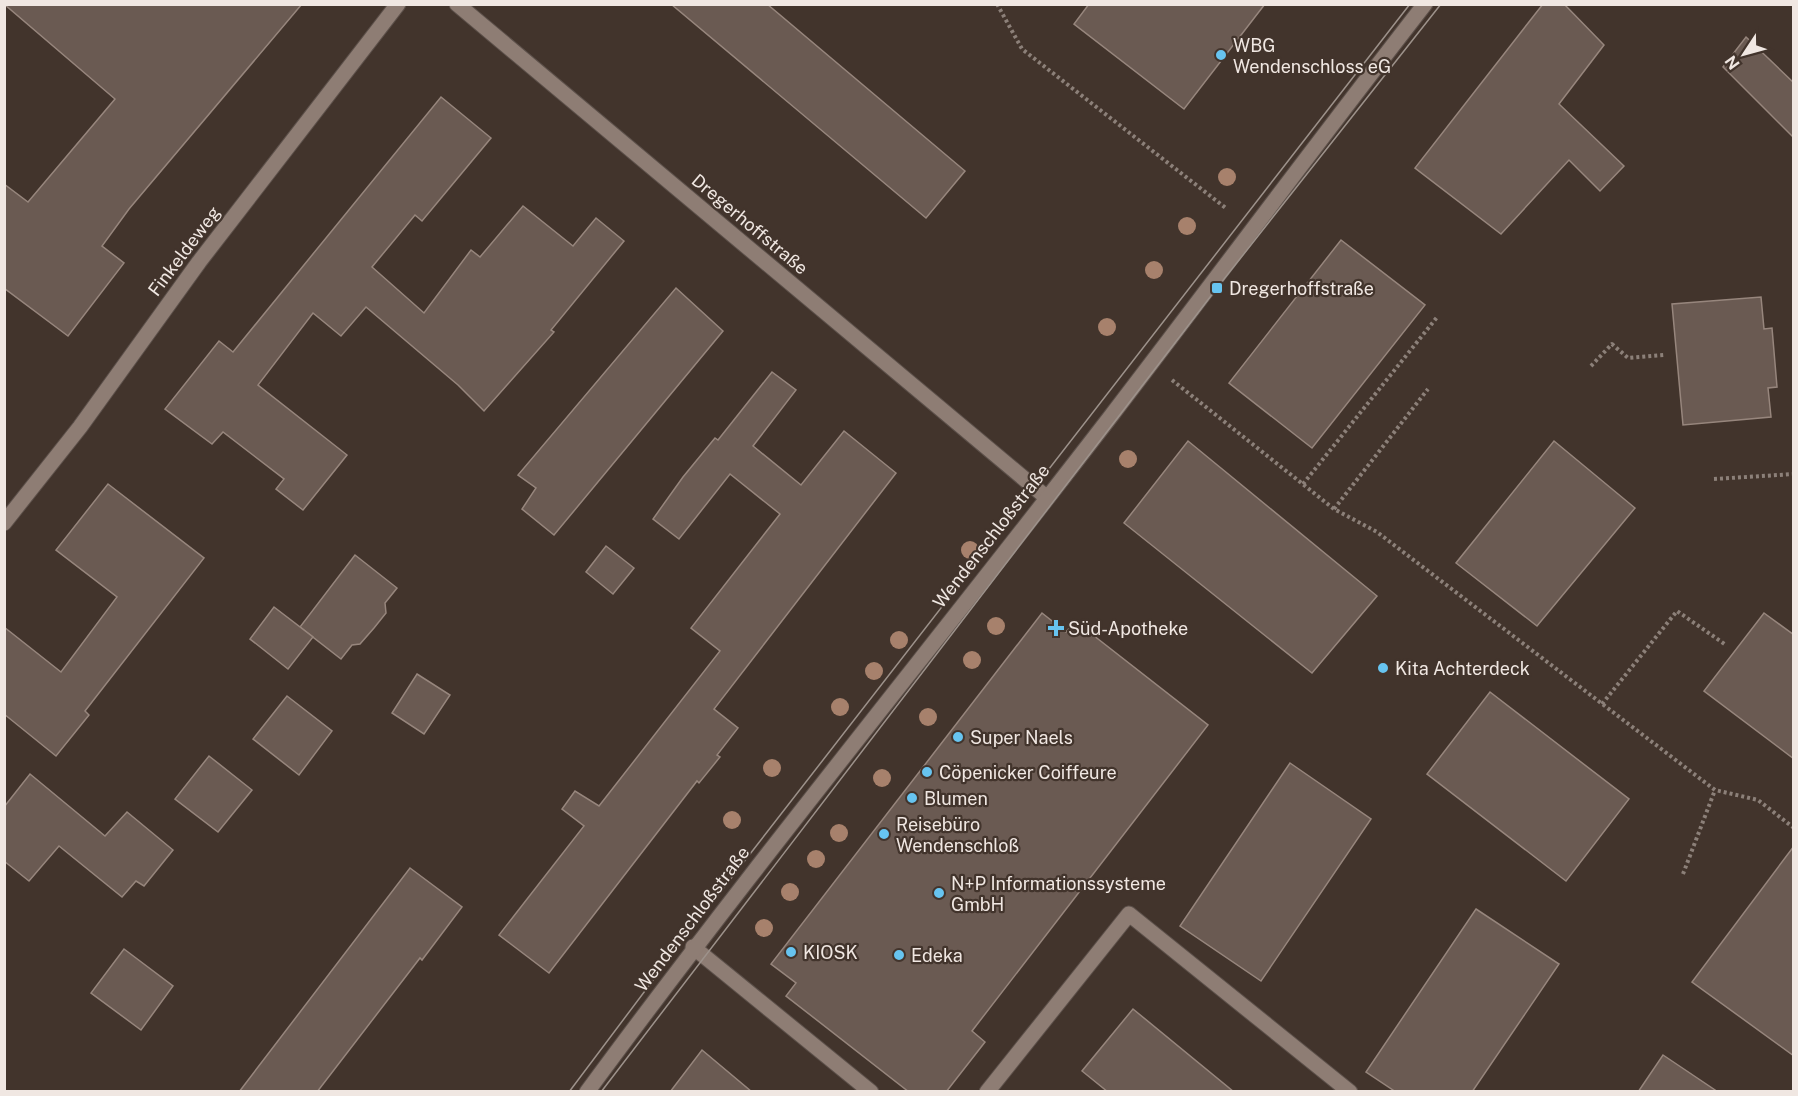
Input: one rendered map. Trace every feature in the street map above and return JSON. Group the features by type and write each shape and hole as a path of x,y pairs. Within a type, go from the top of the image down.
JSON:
{"street":[{"name":"Finkeldeweg","path":"4,523 80,428 199,262 398,4"},
{"name":"Dregerhoffstraße","path":"456,4 1046,497"},
{"name":"Wendenschloßstraße","path":"587,1092 693,947 1046,497 1425,4"},
{"path":"987,1092 1129,915 1350,1092"},
{"path":"693,947 871,1092"}],"path":[{"path":"997,4 1022,49 1227,209"},
{"path":"1303,484 1438,316"},
{"path":"1591,366 1612,344 1628,358 1664,356"},
{"path":"1150,363 1334,509 1377,532 1715,790 1758,800 1794,828"},
{"path":"1334,509 1428,388"},
{"path":"1714,479 1794,474"},
{"path":"1602,704 1677,611 1726,645"},
{"path":"1683,874 1715,790"}],"building":[{"path":"4,4 302,4 129,209 102,246 124,263 68,336 4,288 4,184 28,202 115,99"},
{"path":"671,4 767,4 965,171 926,218"},
{"path":"1089,4 1265,4 1184,109 1074,24"},
{"path":"1543,4 1564,4 1604,45 1559,104 1624,166 1600,191 1569,160 1501,234 1415,168"},
{"path":"1746,37 1794,83 1794,138 1723,67"},
{"path":"441,97 491,138 422,221 415,215 372,267 424,313 471,250 480,257 523,206 573,246 596,218 624,241 551,330 554,332 484,411 458,385 366,307 341,336 313,313 258,385 347,455 303,510 276,489 284,479 223,432 212,444 165,409 219,341 233,352"},
{"path":"1341,240 1425,305 1312,448 1229,383"},
{"path":"676,288 723,331 554,535 522,509 536,488 518,475"},
{"path":"1761,297 1764,329 1772,328 1777,387 1768,388 1771,417 1683,425 1672,304"},
{"path":"772,372 796,390 753,446 801,485 844,431 896,473 714,709 738,728 717,755 720,757 699,783 697,781 549,973 499,935 584,826 562,809 575,791 599,806 720,651 691,628 780,514 730,474 679,539 653,519 683,477 715,438 718,440"},
{"path":"1188,441 1377,596 1312,673 1124,523"},
{"path":"1554,441 1635,508 1537,626 1456,563"},
{"path":"108,484 204,558 85,711 89,715 56,756 4,714 4,627 61,672 117,597 56,550"},
{"path":"606,546 634,568 613,594 586,572"},
{"path":"355,555 397,588 385,603 386,613 360,644 352,645 341,659 300,627"},
{"path":"274,607 313,637 288,669 250,639"},
{"path":"1042,613 1066,632 1075,621 1208,725 972,1031 985,1042 946,1092 909,1092 786,996 796,983 771,964"},
{"path":"1764,613 1794,635 1794,759 1704,691"},
{"path":"417,674 450,695 424,734 392,713"},
{"path":"1490,692 1629,799 1566,881 1427,774"},
{"path":"287,696 332,731 299,775 253,739"},
{"path":"209,756 252,790 218,832 175,799"},
{"path":"1290,763 1371,819 1261,981 1180,926"},
{"path":"30,774 105,836 127,812 173,850 144,886 136,881 122,897 59,846 29,881 4,861 4,807"},
{"path":"1794,846 1794,1056 1692,982"},
{"path":"410,868 462,907 422,960 420,958 317,1092 239,1092"},
{"path":"1476,909 1559,964 1472,1092 1396,1092 1366,1072"},
{"path":"124,949 173,986 141,1030 91,993"},
{"path":"1133,1009 1234,1092 1108,1092 1082,1071"},
{"path":"702,1050 752,1092 670,1092"},
{"path":"1663,1055 1718,1092 1638,1092"}],"tram line":[{"path":"569,1092 684,939 1410,4"},
{"path":"601,1092 1217,288 1441,4"}],"place":[{"name":"WBG Wendenschloss eG","path":"1221,55"},
{"name":"Dregerhoffstraße","path":"1217,288"},
{"name":"Süd-Apotheke","path":"1056,628"},
{"name":"Kita Achterdeck","path":"1383,668"},
{"name":"Super Naels","path":"958,737"},
{"name":"Cöpenicker Coiffeure","path":"927,772"},
{"name":"Blumen","path":"912,798"},
{"name":"Reisebüro Wendenschloß","path":"884,834"},
{"name":"N+P Informationssysteme GmbH","path":"939,893"},
{"name":"KIOSK","path":"791,952"},
{"name":"Edeka","path":"899,955"}]}
